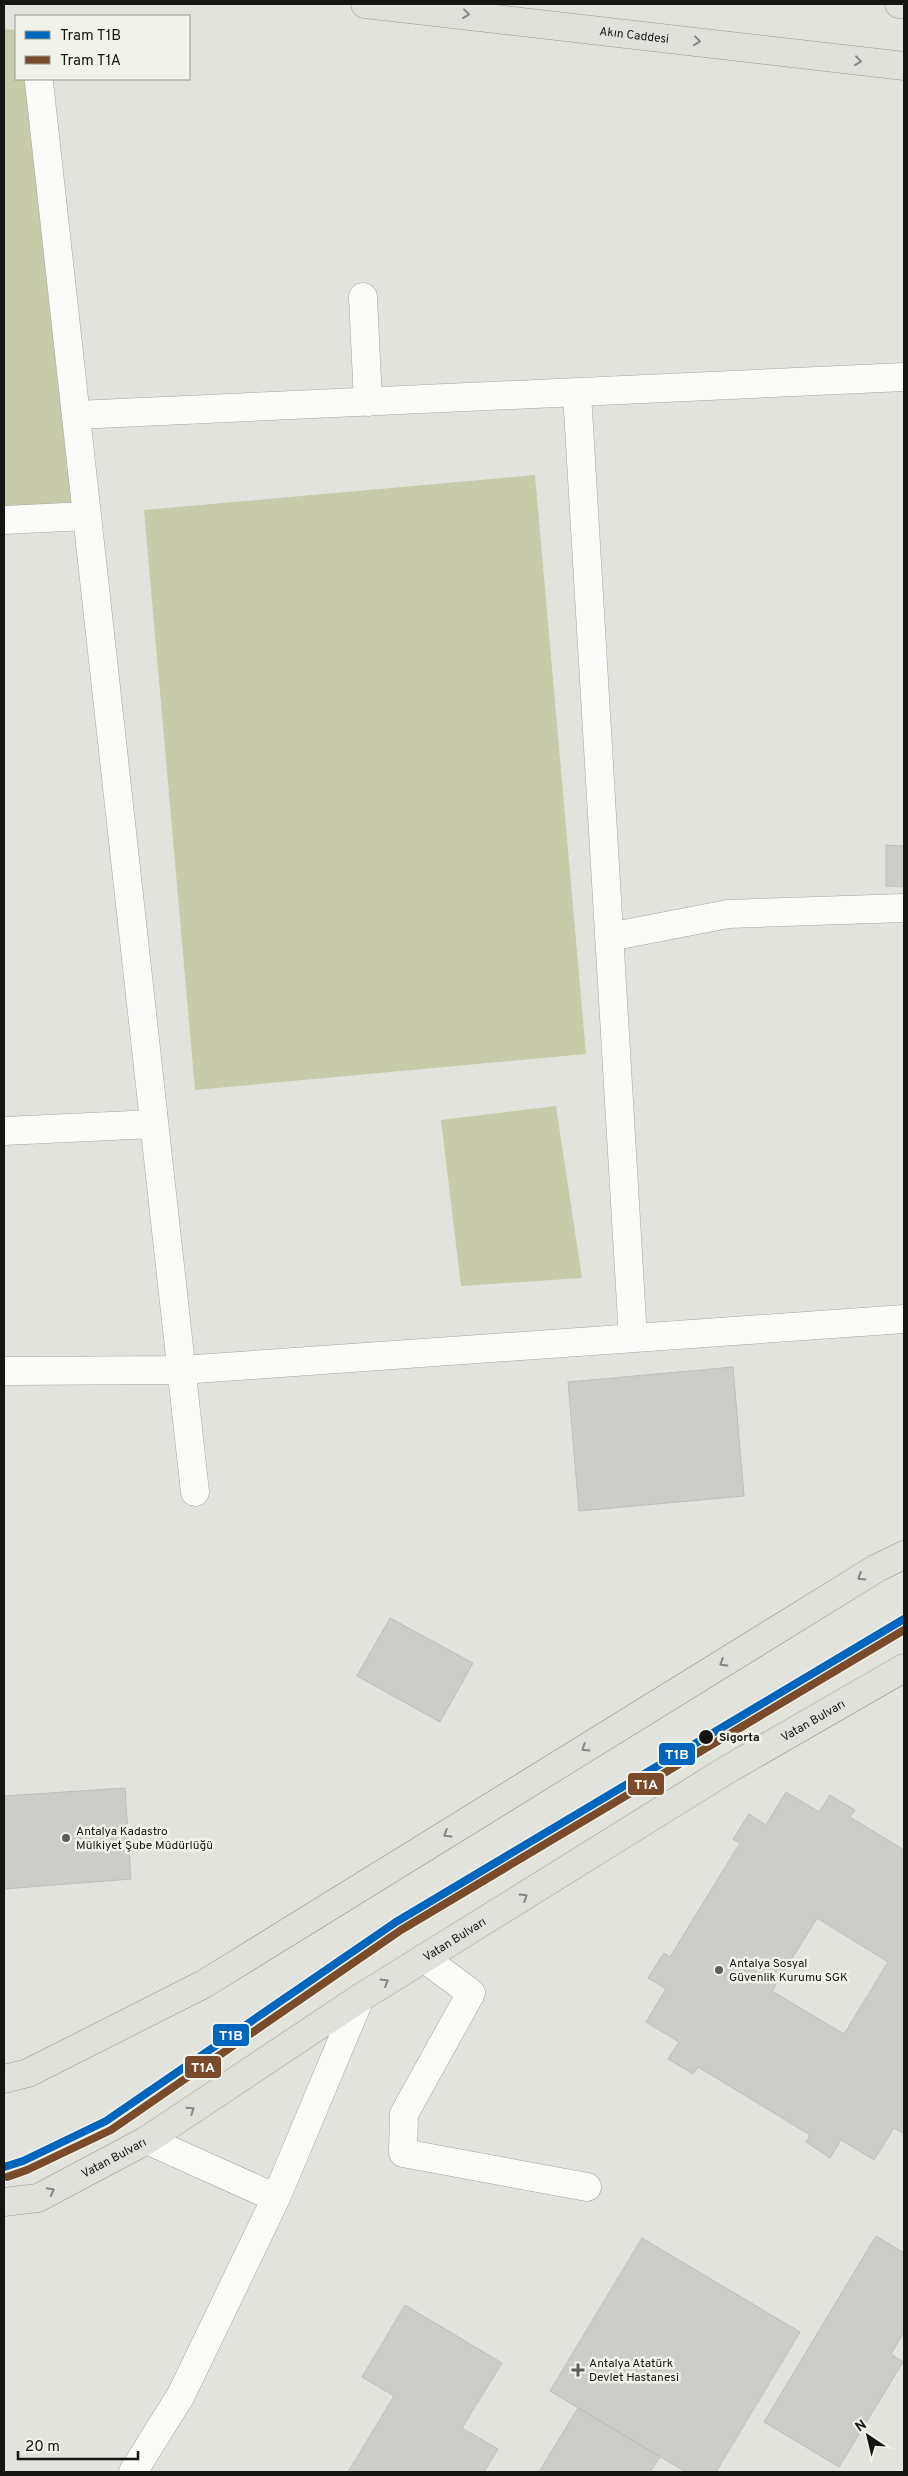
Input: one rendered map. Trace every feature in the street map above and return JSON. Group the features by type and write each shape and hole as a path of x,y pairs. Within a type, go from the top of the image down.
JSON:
{"main road":[{"name":"Akın Caddesi","path":"365,4 904,66"},
{"path":"899,4 904,4"},
{"path":"4,2079 28,2073 204,1984 877,1568 904,1555"},
{"name":"Vatan Bulvarı","path":"4,2202 38,2198 147,2140 360,1998 424,1958 725,1771 904,1668"}],"street":[{"path":"39,82 195,1492"},
{"path":"363,297 368,402"},
{"path":"76,415 904,377"},
{"path":"577,392 633,1338"},
{"path":"4,520 87,516"},
{"path":"609,937 728,914 904,908"},
{"path":"4,1131 154,1124"},
{"path":"4,1371 181,1370 904,1319"},
{"path":"424,1958 471,1993 404,2114 403,2153 587,2187"},
{"path":"133,2472 181,2395 276,2198 360,1998"},
{"path":"147,2140 276,2198"}],"green space":[{"path":"4,29 15,30 15,80 38,80 87,516 4,520"},
{"path":"535,475 586,1054 195,1090 144,510"},
{"path":"556,1106 582,1278 461,1286 441,1120"}],"building":[{"path":"886,845 904,846 904,887 886,886"},
{"path":"733,1367 744,1496 579,1511 568,1382"},
{"path":"390,1618 473,1663 440,1722 357,1676"},
{"name":"Antalya Kadastro Mülkiyet Şube Müdürlüğü","path":"125,1788 131,1879 4,1889 4,1796"},
{"name":"Antalya Sosyal Güvenlik Kurumu SGK","path":"786,1792 819,1812 830,1795 855,1810 850,1817 904,1850 904,2134 894,2128 874,2160 841,2140 830,2158 806,2142 810,2135 698,2067 693,2074 668,2059 679,2042 646,2022 666,1989 648,1978 664,1953 670,1957 740,1843 733,1839 749,1814 766,1825","holes":["817,1918 888,1962 844,2034 772,1991"]},
{"path":"876,2236 904,2253 904,2332 891,2354 903,2362 839,2467 764,2422"},
{"path":"642,2238 800,2332 716,2472 686,2472 550,2391"},
{"path":"405,2305 502,2363 462,2428 498,2449 484,2472 348,2472 394,2396 362,2377"},
{"path":"578,2408 660,2457 650,2472 539,2472"}],"tram line":[{"name":"T1B","path":"4,2167 23,2161 106,2121 396,1922 904,1619"},
{"name":"T1A","path":"7,2177 27,2170 111,2130 401,1930 904,1630"}],"place":[{"name":"Sigorta","path":"706,1737"},
{"name":"Antalya Kadastro Mülkiyet Şube Müdürlüğü","path":"66,1838"},
{"name":"Antalya Sosyal Güvenlik Kurumu SGK","path":"719,1970"},
{"name":"Antalya Atatürk Devlet Hastanesi","path":"578,2370"}]}
